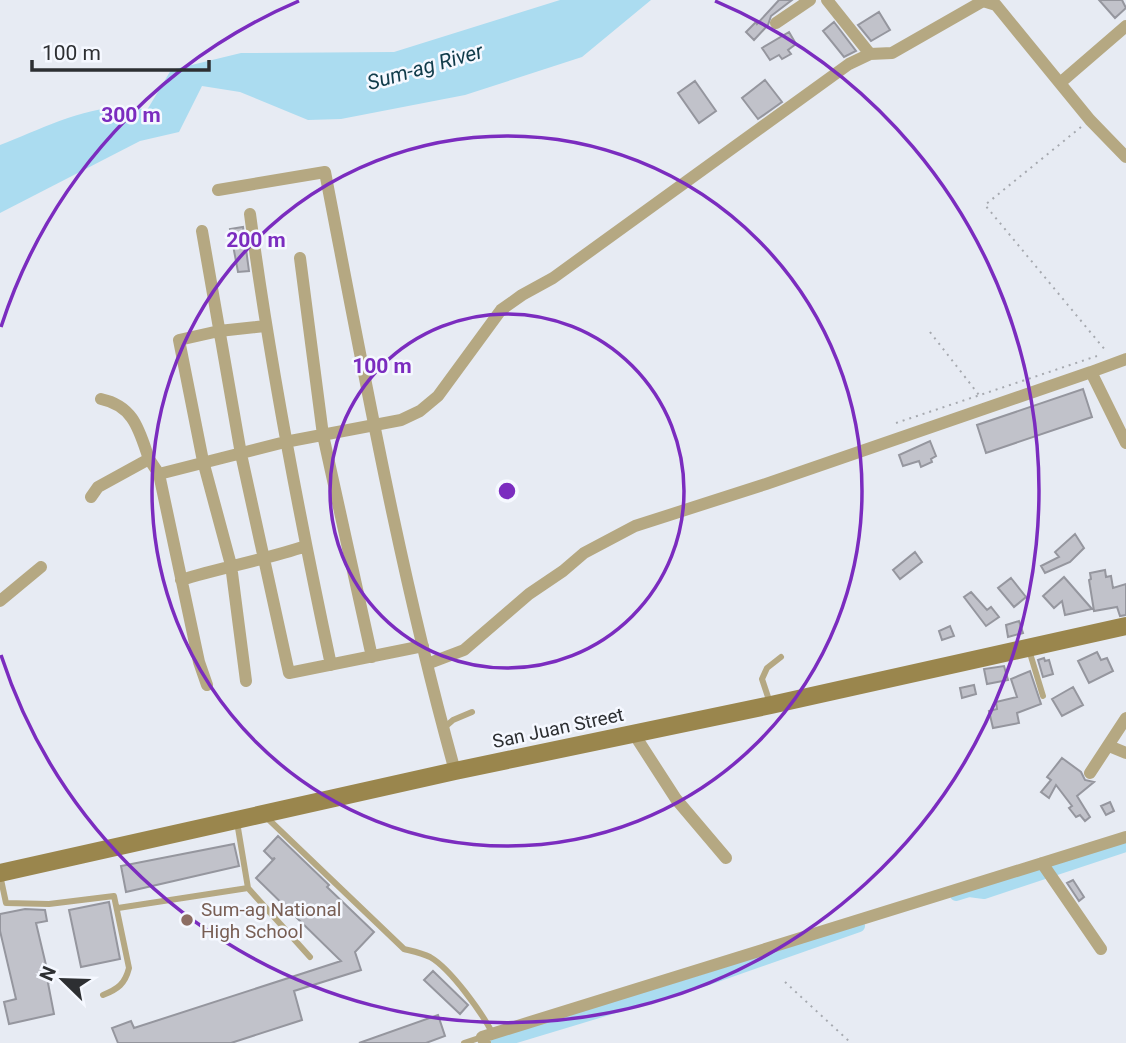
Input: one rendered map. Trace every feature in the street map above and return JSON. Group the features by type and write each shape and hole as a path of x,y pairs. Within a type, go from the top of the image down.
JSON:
{"main road":[{"name":"San Juan Street","path":"0,873 455,771 771,705 1126,626"}],"street":[{"path":"776,23 810,0"},
{"path":"827,0 870,54"},
{"path":"159,474 285,442 401,420 420,411 438,396 501,310 553,278 849,64 870,54 892,53 983,1 996,5 1090,120 1126,157"},
{"path":"1060,83 1126,26"},
{"path":"218,190 325,172 374,425 426,664 455,771"},
{"path":"250,214 265,326 285,442 331,665"},
{"path":"202,231 241,454 289,673 423,646"},
{"path":"300,258 323,435 372,657"},
{"path":"246,681 231,565 203,461 179,340 219,331 265,326"},
{"path":"426,664 464,650 529,594 584,554 635,526 766,484 1126,359"},
{"path":"1091,372 1126,443"},
{"path":"101,399 115,402 131,417 139,430 149,459 159,474 207,685"},
{"path":"91,497 98,487 107,481 149,459"},
{"path":"181,580 231,565 263,560 306,546"},
{"path":"0,601 41,567"},
{"path":"1090,774 1126,718"},
{"path":"634,734 676,799 726,858"},
{"path":"1109,746 1126,753"},
{"path":"487,1038 1044,866 1126,837"},
{"path":"1044,866 1101,948"}],"lane":[{"path":"1028,648 1043,696"},
{"path":"771,705 762,679 767,668 781,657"},
{"path":"444,729 453,720 472,712"},
{"path":"263,814 404,948 429,956 441,965 483,1015 487,1038 464,1043"},
{"path":"236,820 248,888 310,957"},
{"path":"0,873 6,903 49,904 112,895 116,898 129,968 118,989 103,995"},
{"path":"118,908 248,888"}],"path":[{"path":"896,423 1107,352 985,205 1090,120"},
{"path":"930,332 979,395"},
{"path":"785,982 851,1043"}],"water":[{"name":"Sum-ag River","path":"560,0 651,0 582,57 465,95 341,119 308,120 240,92 202,86 179,132 140,141 0,213 0,145 91,111 128,107 147,110 171,70 241,53 394,52"}],"building":[{"path":"779,0 792,0 771,16 768,25 754,40 746,32"},
{"path":"1099,0 1122,0 1126,8 1115,18"},
{"path":"879,12 890,30 871,41 858,25"},
{"path":"834,22 856,51 844,57 823,31"},
{"path":"789,32 796,44 788,50 791,54 782,59 779,55 770,60 762,48"},
{"path":"765,80 782,102 758,119 742,98"},
{"path":"695,81 716,111 699,123 678,93"},
{"path":"243,227 249,271 238,272 230,229"},
{"path":"1083,389 1092,417 986,453 977,425"},
{"path":"930,441 936,456 931,459 932,462 921,467 919,461 903,466 899,455"},
{"path":"1075,534 1084,548 1070,562 1045,573 1041,566 1059,557 1055,552"},
{"path":"915,552 922,562 900,579 893,570"},
{"path":"1105,570 1106,577 1111,576 1113,588 1126,584 1126,615 1120,616 1117,607 1094,611 1090,573"},
{"path":"1064,577 1092,609 1065,615 1062,601 1054,608 1043,596"},
{"path":"1011,578 1026,597 1014,607 998,588"},
{"path":"971,592 987,610 991,607 999,617 986,626 964,597"},
{"path":"1019,621 1023,633 1008,637 1006,625"},
{"path":"950,626 954,636 942,640 939,631"},
{"path":"1097,652 1101,660 1107,658 1113,671 1089,683 1078,661"},
{"path":"1044,658 1045,661 1049,660 1053,674 1043,677 1038,660"},
{"path":"1004,666 1008,680 987,684 984,669"},
{"path":"1030,671 1041,704 1017,713 1019,723 993,728 989,711 997,709 996,702 1017,697 1011,679"},
{"path":"974,685 976,694 962,698 960,688"},
{"path":"1073,687 1083,705 1062,716 1052,699"},
{"path":"1062,758 1081,772 1085,780 1094,782 1077,796 1090,817 1085,821 1080,815 1076,817 1069,808 1072,806 1056,785 1049,798 1041,792 1051,780 1047,777"},
{"path":"1110,802 1114,811 1106,815 1101,806"},
{"path":"278,836 374,932 355,952 361,970 294,991 302,1020 231,1043 118,1043 112,1028 131,1021 134,1028 341,961 256,878 275,858 272,859 264,851"},
{"path":"234,844 239,866 126,892 121,866"},
{"path":"1073,880 1084,897 1079,901 1067,883"},
{"path":"109,902 120,959 81,967 69,910"},
{"path":"25,909 45,910 47,921 36,923 50,982 48,983 54,1014 9,1024 4,1002 16,999 0,931 0,914"},
{"path":"433,971 468,1005 460,1014 424,980"},
{"path":"438,1015 445,1036 426,1043 359,1043"}],"waterway":[{"path":"956,895 969,891 984,893 1126,846"},
{"path":"496,1043 708,979 859,926"}],"place":[{"name":"Sum-ag National High School","path":"187,920"}]}
